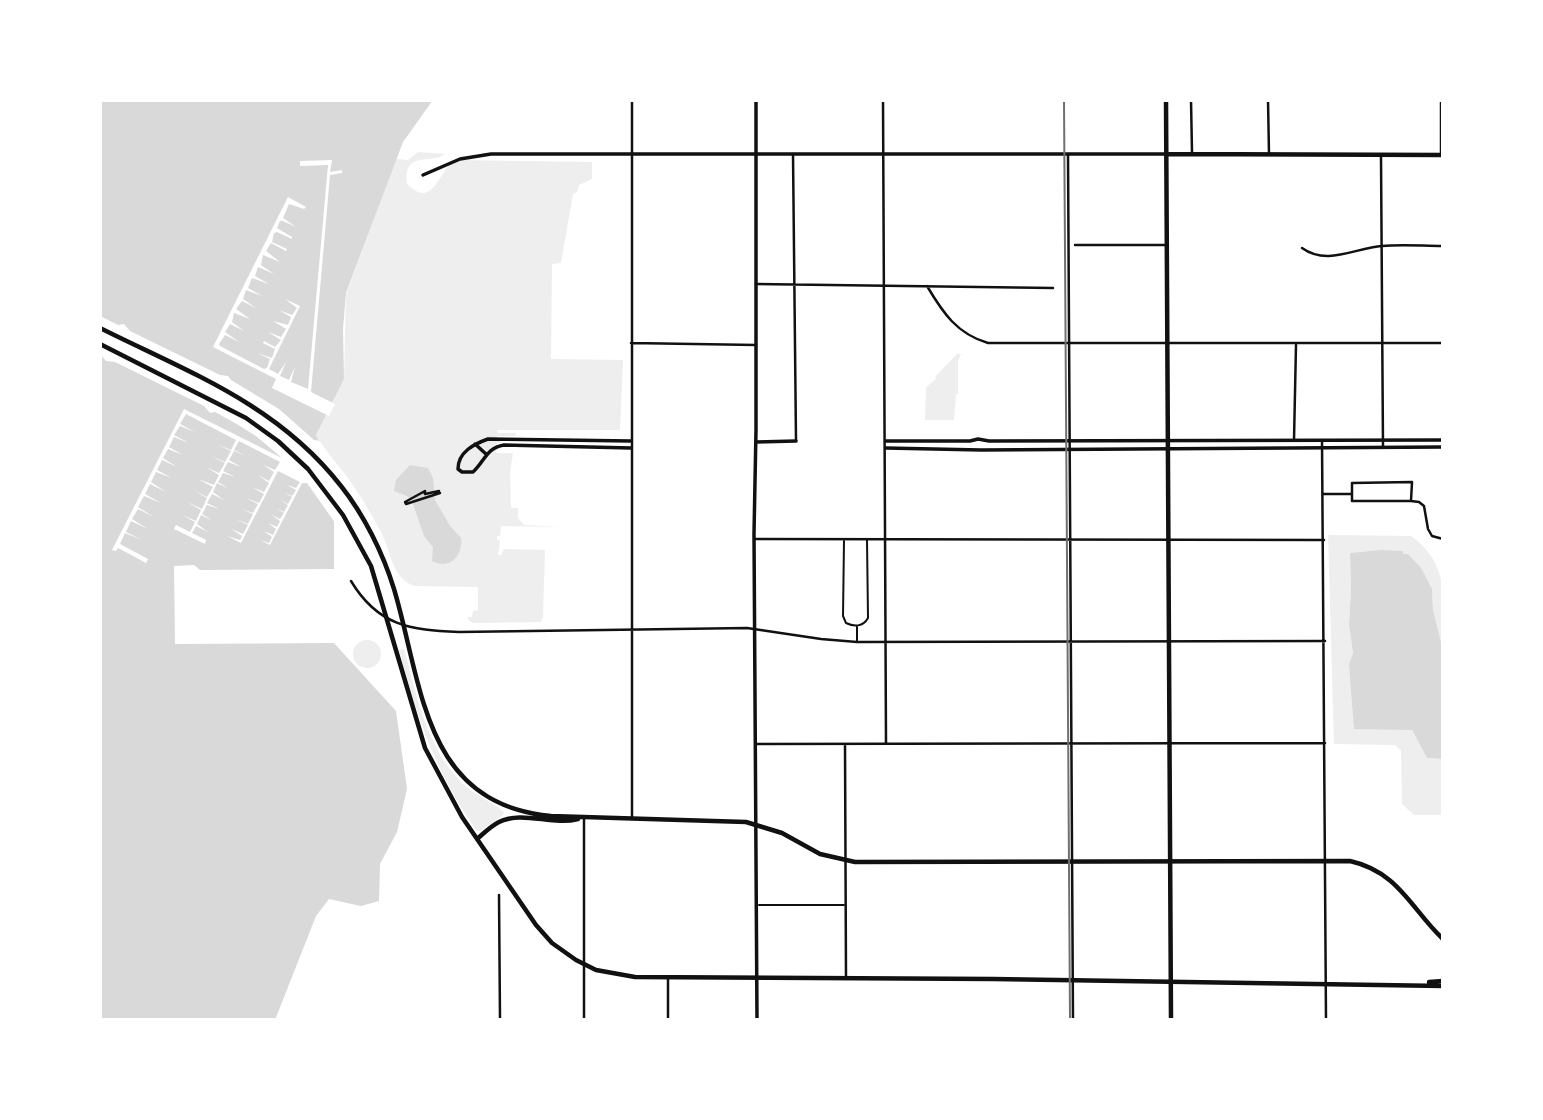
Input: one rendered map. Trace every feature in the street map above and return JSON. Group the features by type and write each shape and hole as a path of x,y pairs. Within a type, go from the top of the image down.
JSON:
{"main road":[{"path":"1166,100 1171,1020"},
{"path":"1167,154 1442,155"},
{"path":"100,328 253,405 286,429 317,457 348,497 384,561 431,729 442,750 466,780 503,806 532,815 724,820 757,824 782,832 820,853 866,863 1357,863 1381,873 1398,886 1443,939"},
{"path":"100,344 246,418 278,441 308,469 344,515 371,566 425,748 448,793 544,934 561,951 585,965 620,976 1443,983"},
{"path":"477,839 499,822 509,818 569,821 584,817"},
{"path":"1437,934 1443,946"}],"street":[{"path":"632,100 632,817"},
{"path":"756,100 754,539 757,1020"},
{"path":"883,100 886,744"},
{"path":"1191,100 1192,154"},
{"path":"1268,100 1269,154"},
{"path":"1441,100 1442,155"},
{"path":"756,442 796,441 793,154"},
{"path":"423,175 475,155 1167,154"},
{"path":"1068,155 1073,1020"},
{"path":"1381,155 1383,447"},
{"path":"1075,245 1167,245"},
{"path":"1302,248 1321,256 1342,255 1382,246 1443,246"},
{"path":"756,284 1053,288"},
{"path":"927,286 938,305 971,338 988,343 1443,344"},
{"path":"631,342 756,345"},
{"path":"1294,440 1296,344"},
{"path":"631,441 496,438 475,444 460,457 458,469 462,472 473,472 486,454 495,447 505,445 631,448"},
{"path":"1322,440 1326,1020"},
{"path":"886,441 1443,440"},
{"path":"475,444 486,454"},
{"path":"886,448 1443,447"},
{"path":"1411,501 1412,482 1352,483 1352,501 1419,502 1424,506 1431,534 1443,539"},
{"path":"425,491 425,494 439,492 406,504 405,502 425,491"},
{"path":"1323,494 1352,494"},
{"path":"754,539 1324,540"},
{"path":"351,581 361,598 377,613 393,622 423,631 755,628 857,642 1325,641"},
{"path":"756,744 1325,743"},
{"path":"845,744 846,979"},
{"path":"584,817 584,1020"},
{"path":"499,895 500,1020"},
{"path":"668,977 668,1020"}],"lane":[{"path":"1408,100 1441,100"},
{"path":"844,539 843,616 846,623 857,626 868,618 867,539"},
{"path":"857,626 857,642"},
{"path":"758,905 845,905"}],"shaded area":[{"path":"100,100 433,100 403,142 346,293 343,329 344,379 316,435 334,469 334,569 200,570 194,565 174,566 175,644 334,643 396,711 407,789 397,832 380,864 379,901 361,906 329,899 316,916 275,1020 100,1020"},
{"path":"418,152 445,154 413,162 409,167 407,184 423,193 434,186 454,160 592,162 592,179 579,185 577,192 573,194 561,263 552,264 551,359 623,360 620,430 497,430 498,433 516,433 515,436 497,436 502,443 497,443 496,453 513,453 510,472 511,508 518,508 518,518 524,525 562,527 501,526 500,536 497,536 497,540 500,540 498,555 501,555 504,549 545,550 541,622 474,623 467,617 472,617 473,611 478,610 478,587 415,586 408,583 397,572 382,534 365,503 316,435 344,379 346,295 396,159 408,160"},
{"path":"957,354 961,354 958,361 958,394 954,420 925,420 926,387"},
{"path":"410,465 428,468 433,478 435,500 450,526 461,538 460,550 450,562 444,564 432,561 433,547 424,536 412,501 394,491 396,480"},
{"path":"1328,535 1411,536 1424,547 1439,573 1444,602 1443,650 1433,610 1432,589 1403,554 1380,550 1350,553 1349,625 1353,653 1349,664 1412,730 1427,758 1443,759 1443,815 1414,815 1402,804 1401,751 1395,745 1334,744"},
{"path":"1403,551 1403,554 1408,554 1421,568 1432,589 1433,610 1443,650 1443,759 1427,758 1412,730 1354,729 1349,664 1353,653 1349,625 1350,553"},
{"path":"367,640 377,644 381,654 377,664 367,668 357,664 353,654 357,644"},
{"path":"404,649 424,721 440,754 463,784 504,812 481,831 477,831 462,809 429,744 399,650"}],"pier":[{"path":"332,160 330,172 342,170 342,173 330,175 311,392 335,404 329,416 272,388 276,379 213,347 288,197 306,207 304,209 289,204 283,218 296,227 280,221 277,228 292,239 274,233 272,242 287,249 286,251 271,243 266,251 280,262 263,255 261,265 274,274 258,267 255,276 269,284 252,278 248,288 262,296 246,290 243,299 256,308 242,301 236,309 250,319 234,313 232,322 244,331 230,324 225,332 239,342 225,335 219,344 264,369 267,368 270,359 257,353 272,358 275,349 263,343 264,341 275,347 281,340 268,332 281,337 286,329 273,321 288,325 291,317 279,310 292,315 297,308 285,299 300,306 269,369 278,374 286,362 280,376 289,380 295,367 291,382 308,389 328,165 300,166 300,161"},
{"path":"100,316 118,325 124,324 130,331 220,375 228,376 279,409 314,440 320,441 337,467 338,527 307,483 302,483 270,545 260,540 269,543 272,537 264,531 273,535 276,529 268,523 277,527 280,521 272,515 280,519 284,513 276,508 284,512 288,505 280,500 288,504 292,497 284,492 292,496 296,490 287,485 296,488 300,482 278,471 241,543 227,536 240,540 242,536 231,529 243,534 248,525 236,519 248,524 253,514 241,509 253,513 258,504 246,498 259,503 264,494 252,487 264,492 269,483 258,475 269,481 274,472 263,465 275,470 280,462 239,441 234,450 246,456 234,451 229,460 241,467 228,462 223,471 235,477 223,473 218,482 229,489 217,483 213,492 224,500 212,494 207,503 219,509 207,505 202,514 213,521 201,515 197,524 208,532 196,526 192,533 206,540 205,544 174,529 176,525 190,532 195,522 182,515 196,521 201,510 187,502 202,509 207,498 193,490 207,497 213,487 198,479 214,485 219,475 206,467 219,473 225,463 211,456 225,462 231,451 216,444 231,450 236,440 186,414 180,424 195,432 180,426 174,435 189,443 174,437 169,447 183,455 168,449 163,458 177,467 162,460 157,470 172,478 156,472 151,482 166,492 150,484 145,494 161,503 144,496 138,507 154,517 138,509 132,519 148,529 131,521 126,532 142,540 125,533 120,544 148,559 146,563 118,548 116,551 112,550 184,409 282,458 256,436 235,423 215,412 210,413 204,406 115,362 106,361 100,354"}],"railway":[{"path":"1064,100 1070,1020"}]}
